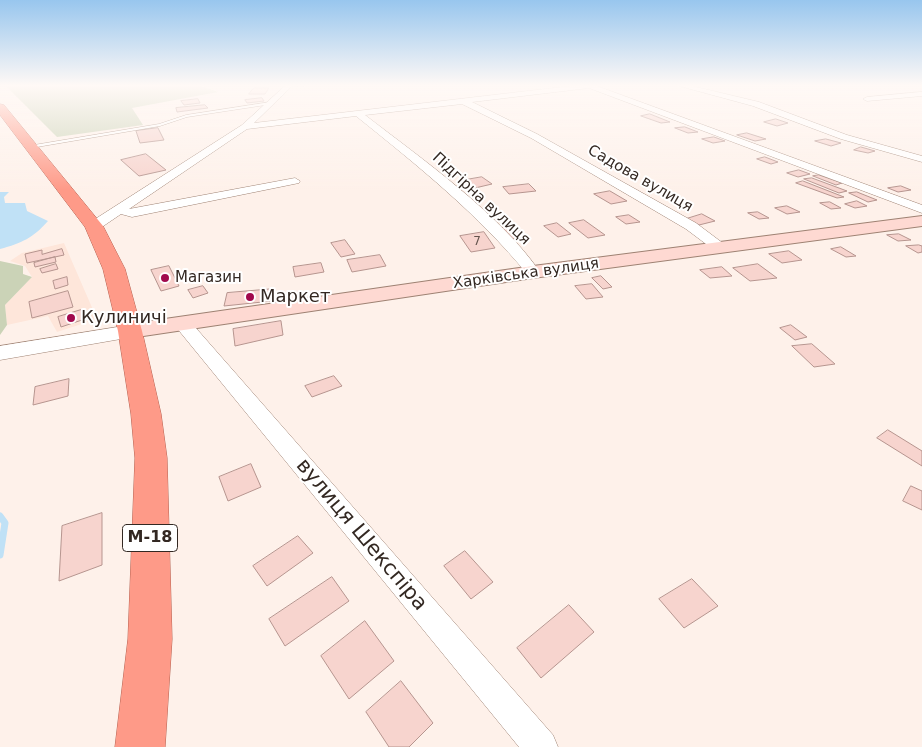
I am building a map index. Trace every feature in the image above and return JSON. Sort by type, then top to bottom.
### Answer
[{"type":"highway","name":"М-18","points":[[10,120],[94,226],[114,269],[130,331],[146,414],[151,458],[150,639],[140,747]]},
{"type":"main road","name":"Харківська вулиця","points":[[130,331],[533,272],[922,220]]},
{"type":"street","points":[[94,226],[252,120]]},
{"type":"street","points":[[245,126],[303,120]]},
{"type":"street","name":"Підгірна вулиця","points":[[366,120],[434,173],[515,250],[533,272]]},
{"type":"street","name":"Садова вулиця","points":[[501,120],[534,136],[691,226],[719,247]]},
{"type":"street","points":[[681,120],[922,209]]},
{"type":"street","points":[[798,120],[844,137],[922,160]]},
{"type":"street","points":[[120,210],[132,213],[295,181]]},
{"type":"street","name":"вулиця Шекспіра","points":[[182,323],[541,747]]},
{"type":"street","points":[[0,353],[130,331]]},
{"type":"lane","points":[[31,146],[160,125],[175,120]]},
{"type":"shaded area","points":[[64,243],[97,319],[57,332],[48,316],[7,325],[5,305],[32,277],[25,266],[10,261],[22,253]]},
{"type":"green space","points":[[40,120],[140,120],[143,125],[57,137]]},
{"type":"green space","points":[[0,261],[23,266],[23,274],[32,277],[5,305],[7,325],[0,335]]},
{"type":"water","points":[[0,192],[9,192],[4,197],[5,203],[25,203],[27,211],[48,221],[27,239],[0,249]]},
{"type":"building","points":[[652,120],[670,122],[661,123]]},
{"type":"building","points":[[779,120],[788,123],[777,126],[764,122]]},
{"type":"building","points":[[685,127],[698,132],[688,133],[675,128]]},
{"type":"building","points":[[158,128],[164,140],[140,143],[136,131]]},
{"type":"building","points":[[747,133],[766,139],[755,141],[737,135]]},
{"type":"building","points":[[714,137],[725,141],[713,143],[702,139]]},
{"type":"building","points":[[826,139],[841,143],[831,146],[815,141]]},
{"type":"building","points":[[861,147],[875,151],[868,153],[854,150]]},
{"type":"building","points":[[146,154],[166,170],[139,176],[121,160]]},
{"type":"building","points":[[765,157],[778,162],[771,164],[757,159]]},
{"type":"building","points":[[799,170],[810,174],[798,177],[787,173]]},
{"type":"building","points":[[819,175],[842,183],[836,185],[813,176]]},
{"type":"building","points":[[482,177],[492,184],[475,188],[465,180]]},
{"type":"building","points":[[812,178],[847,191],[839,193],[804,179]]},
{"type":"building","points":[[803,181],[844,197],[837,198],[796,183]]},
{"type":"building","points":[[529,184],[536,191],[509,194],[503,187]]},
{"type":"building","points":[[901,186],[911,190],[898,192],[888,188]]},
{"type":"building","points":[[610,191],[627,201],[611,204],[594,194]]},
{"type":"building","points":[[857,192],[877,200],[868,202],[849,193]]},
{"type":"building","points":[[857,201],[867,206],[855,208],[845,204]]},
{"type":"building","points":[[830,202],[841,208],[831,209],[820,203]]},
{"type":"building","points":[[787,206],[800,212],[787,214],[775,208]]},
{"type":"building","points":[[758,212],[769,218],[759,219],[748,213]]},
{"type":"building","points":[[702,214],[715,221],[699,225],[686,219]]},
{"type":"building","points":[[629,215],[640,222],[626,224],[616,217]]},
{"type":"building","points":[[584,220],[605,235],[588,238],[569,223]]},
{"type":"building","points":[[557,223],[571,234],[558,237],[544,226]]},
{"type":"building","points":[[513,226],[526,236],[513,239],[500,228]]},
{"type":"building","points":[[484,232],[495,248],[471,252],[460,236]]},
{"type":"building","points":[[899,234],[911,240],[898,241],[887,235]]},
{"type":"building","points":[[345,240],[355,254],[341,257],[331,243]]},
{"type":"building","points":[[906,246],[922,246],[922,252],[918,253]]},
{"type":"building","points":[[841,247],[856,256],[846,257],[831,249]]},
{"type":"building","points":[[62,249],[64,255],[27,263],[25,254],[42,250],[42,254]]},
{"type":"building","points":[[789,251],[802,260],[782,263],[769,254]]},
{"type":"building","points":[[380,255],[386,266],[352,272],[347,260]]},
{"type":"building","points":[[55,257],[56,262],[35,267],[34,263]]},
{"type":"building","points":[[321,263],[324,272],[295,277],[293,267]]},
{"type":"building","points":[[56,264],[58,269],[42,273],[40,269]]},
{"type":"building","points":[[758,264],[777,278],[750,281],[733,268]]},
{"type":"building","name":"Магазин","points":[[169,266],[179,286],[161,291],[151,270]]},
{"type":"building","points":[[722,267],[732,276],[710,278],[700,270]]},
{"type":"building","points":[[601,276],[612,287],[603,289],[592,278]]},
{"type":"building","points":[[67,277],[68,285],[55,289],[53,281]]},
{"type":"building","points":[[592,284],[603,297],[586,299],[575,286]]},
{"type":"building","points":[[203,286],[208,293],[193,298],[188,290]]},
{"type":"building","name":"Маркет","points":[[274,289],[272,301],[224,306],[227,293]]},
{"type":"building","points":[[68,291],[73,307],[32,318],[29,302]]},
{"type":"building","name":"Кулиничі","points":[[81,310],[85,319],[61,327],[58,317]]},
{"type":"building","points":[[281,321],[283,335],[235,346],[233,329]]},
{"type":"building","points":[[791,325],[807,337],[795,340],[780,328]]},
{"type":"building","points":[[812,344],[835,364],[814,367],[792,346]]},
{"type":"building","points":[[334,376],[342,386],[312,397],[305,386]]},
{"type":"building","points":[[69,379],[68,396],[33,405],[35,387]]},
{"type":"building","points":[[888,430],[922,451],[922,466],[877,438]]},
{"type":"building","points":[[251,464],[261,487],[228,501],[219,477]]},
{"type":"building","points":[[911,486],[922,491],[922,510],[903,501]]},
{"type":"building","points":[[102,513],[102,565],[59,581],[62,526]]},
{"type":"building","points":[[298,536],[313,553],[267,586],[253,566]]},
{"type":"building","points":[[465,551],[493,582],[471,599],[444,566]]},
{"type":"building","points":[[332,577],[349,601],[285,646],[269,619]]},
{"type":"building","points":[[692,579],[718,606],[684,628],[659,599]]},
{"type":"building","points":[[569,605],[594,632],[541,678],[517,648]]},
{"type":"building","points":[[365,621],[394,661],[349,699],[321,656]]},
{"type":"building","points":[[401,681],[433,723],[409,747],[389,747],[366,712]]},
{"type":"waterway","points":[[0,516],[5,523],[0,555]]},
{"type":"place","name":"Магазин","points":[[165,278]]},
{"type":"place","name":"Маркет","points":[[250,297]]},
{"type":"place","name":"Кулиничі","points":[[71,318]]}]
